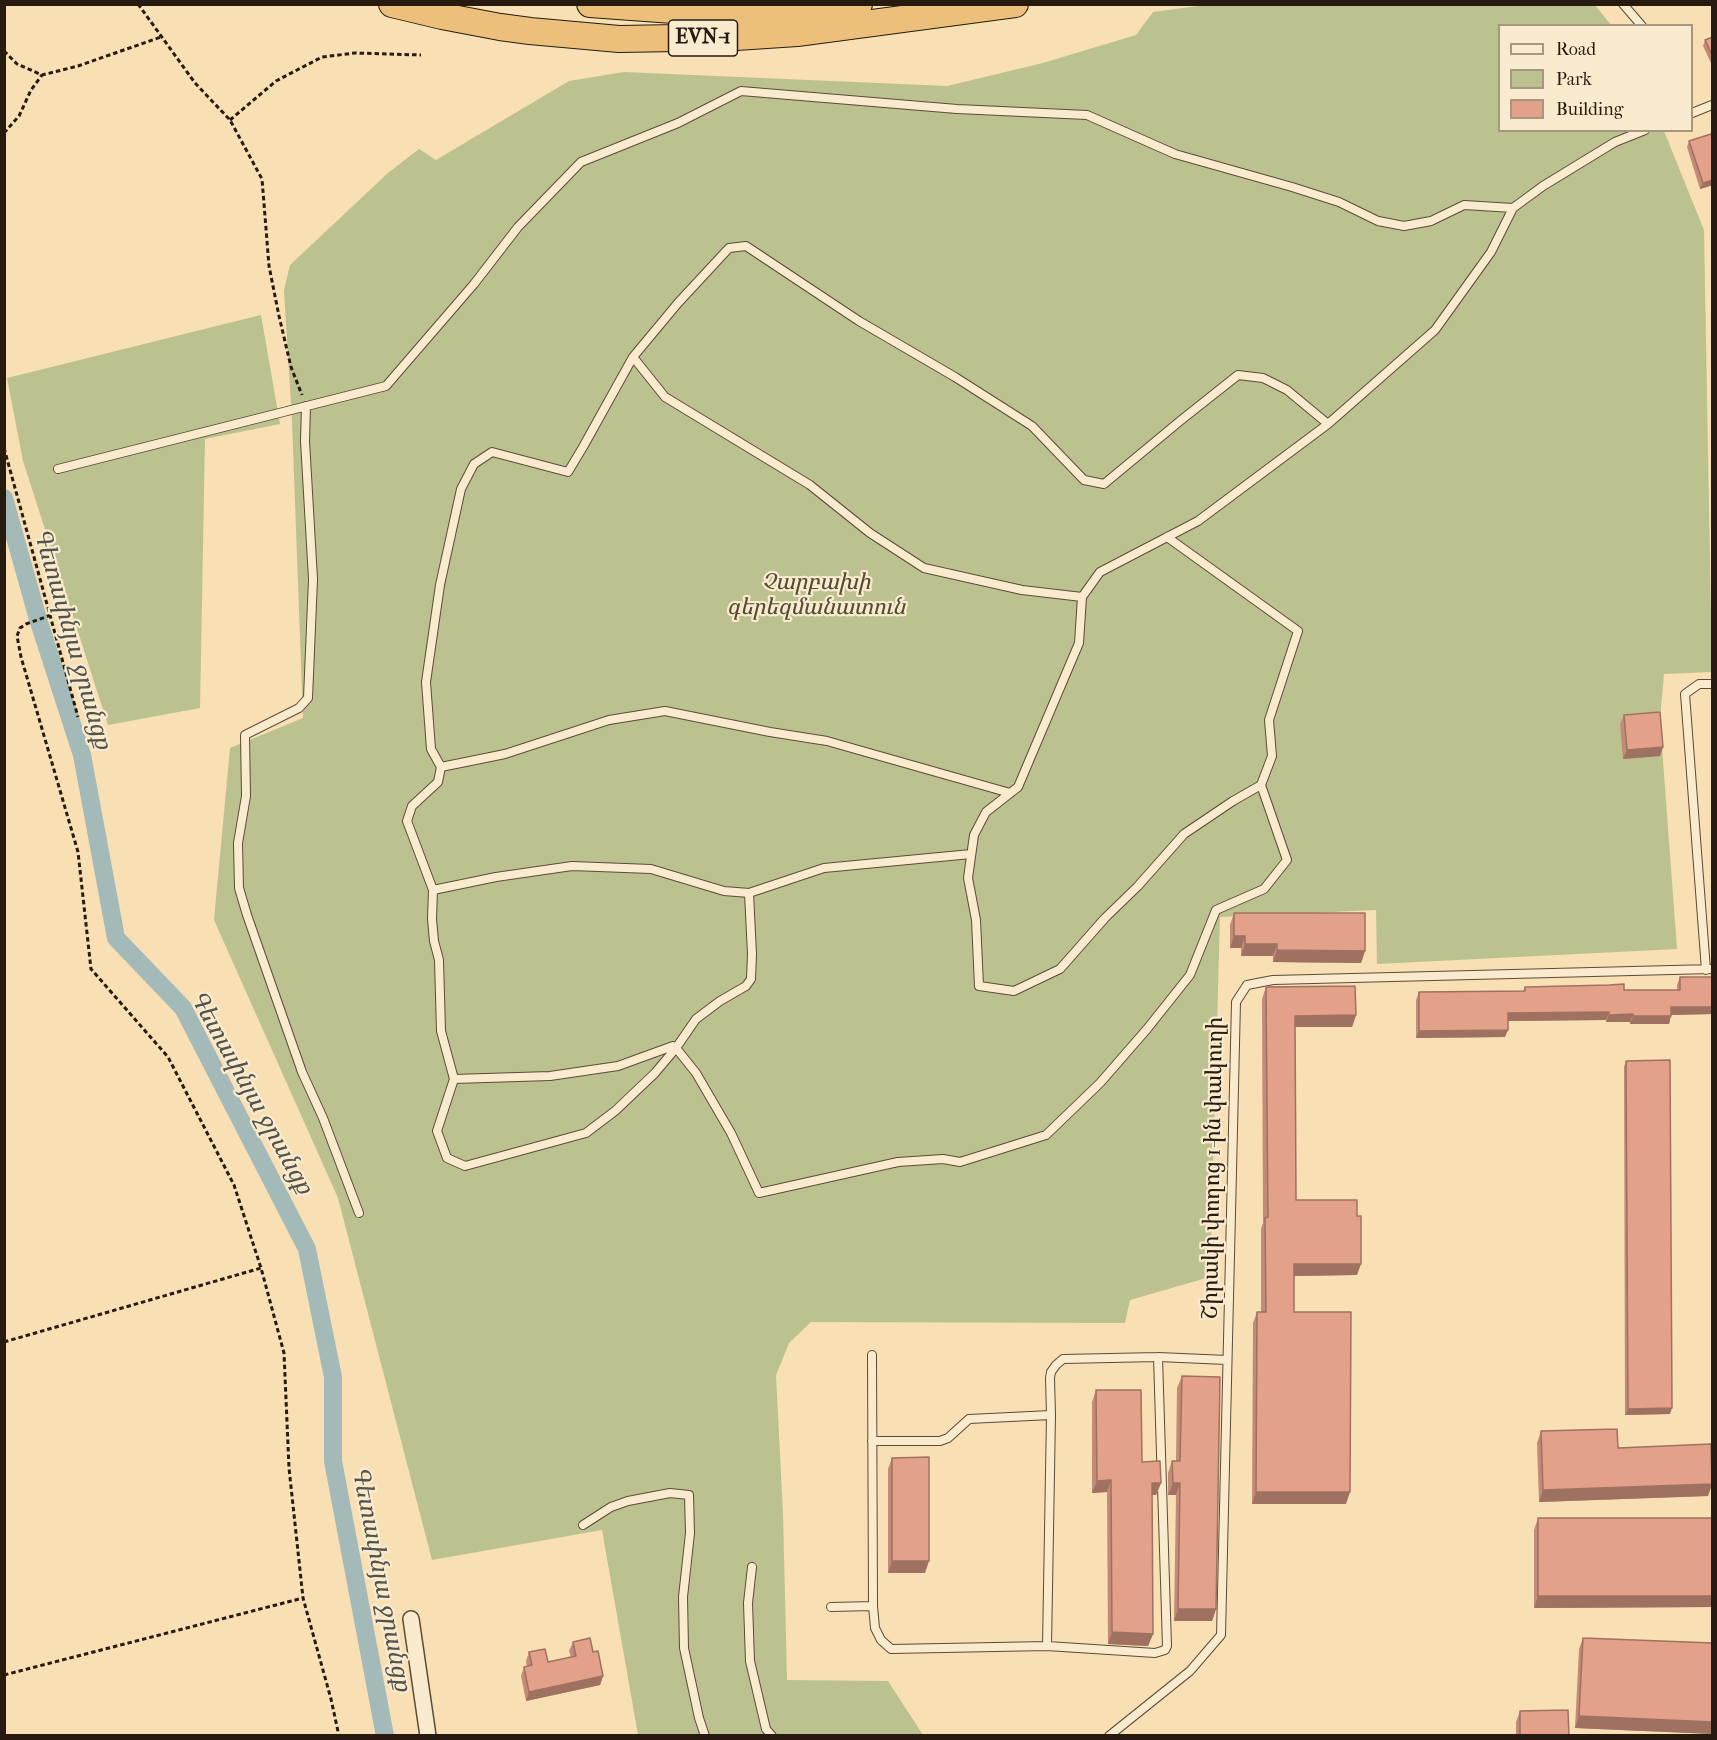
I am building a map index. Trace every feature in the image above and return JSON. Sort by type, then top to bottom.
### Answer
[{"type":"highway","name":"EVN-1","points":[[392,4],[500,27],[620,39],[736,37],[797,33],[1015,4]]},
{"type":"highway","name":"EVN-1","points":[[590,4],[715,13],[859,4]]},
{"type":"street","points":[[411,1619],[428,1736]]},
{"type":"lane","points":[[1623,4],[1640,24]]},
{"type":"lane","points":[[58,469],[386,386],[474,284],[518,227],[581,162],[678,123],[741,91],[957,109],[1087,115],[1175,154],[1292,187],[1339,202],[1378,221],[1404,226],[1431,221],[1464,205],[1514,208]]},
{"type":"lane","points":[[1693,112],[1713,105]]},
{"type":"lane","points":[[1167,537],[1298,631],[1269,720],[1272,756],[1261,785],[1184,834],[1060,969],[1014,991],[979,986],[976,920],[968,878],[974,835],[986,812],[1018,787],[1079,643],[1082,597],[1100,572],[1167,537],[1198,521],[1328,424],[1435,330],[1491,252],[1514,208],[1543,186],[1615,142],[1640,132]]},
{"type":"lane","points":[[749,893],[751,979],[746,986],[720,1001],[696,1020],[676,1048],[615,1111],[586,1133],[465,1166],[447,1158],[437,1131],[454,1079],[441,1031],[439,960],[432,919],[433,890],[407,821],[412,806],[438,782],[441,767],[431,749],[426,682],[440,585],[461,489],[474,464],[492,452],[568,472],[633,357],[678,303],[729,248],[746,246],[859,321],[955,377],[1032,426],[1084,480],[1104,484],[1239,375],[1263,378],[1287,390],[1328,424]]},
{"type":"lane","points":[[633,357],[665,397],[810,485],[870,533],[924,568],[1022,590],[1082,597]]},
{"type":"lane","points":[[306,406],[305,441],[314,579],[308,698],[299,708],[245,735],[246,796],[238,843],[239,888],[302,1072],[323,1118],[359,1213]]},
{"type":"lane","points":[[1709,969],[1685,694],[1699,684],[1713,684]]},
{"type":"lane","points":[[441,767],[505,754],[609,720],[665,711],[827,741],[1010,794]]},
{"type":"lane","points":[[454,1079],[550,1076],[618,1066],[673,1046],[696,1073],[731,1133],[759,1193],[898,1162],[943,1159],[960,1162],[1046,1135],[1100,1083],[1190,975],[1216,910],[1264,890],[1287,860],[1261,785]]},
{"type":"lane","points":[[433,890],[572,866],[651,869],[724,891],[749,893],[824,868],[971,854]]},
{"type":"lane","name":"Շիրակի փողոց 1-ին փակուղի","points":[[1110,1736],[1190,1671],[1221,1635],[1236,1002],[1247,985],[1273,980],[1709,969]]},
{"type":"lane","points":[[872,1355],[873,1606],[875,1628],[881,1640],[891,1649],[1047,1646],[1155,1653],[1165,1650],[1167,1646],[1158,1357]]},
{"type":"lane","points":[[1047,1646],[1051,1372],[1063,1359],[1158,1357],[1227,1360]]},
{"type":"lane","points":[[872,1441],[940,1441],[948,1438],[969,1419],[1052,1415]]},
{"type":"lane","points":[[583,1525],[611,1507],[628,1501],[670,1493],[690,1495],[690,1533],[682,1597],[684,1648],[705,1736]]},
{"type":"lane","points":[[752,1567],[748,1603],[750,1661],[766,1729],[772,1736]]},
{"type":"lane","points":[[831,1607],[873,1606]]},
{"type":"path","points":[[138,4],[195,83],[230,120],[262,179],[269,266],[291,367],[306,406]]},
{"type":"path","points":[[4,51],[17,64],[42,75],[78,66],[161,37]]},
{"type":"path","points":[[230,120],[276,81],[322,57],[355,53],[421,55]]},
{"type":"path","points":[[4,133],[19,116],[31,90],[42,75]]},
{"type":"path","points":[[4,448],[78,717]]},
{"type":"path","points":[[51,615],[26,624],[20,628],[17,636],[21,657],[78,852],[91,969],[168,1057],[234,1185],[261,1268],[284,1353],[289,1468],[303,1598],[339,1736]]},
{"type":"path","points":[[4,1342],[261,1268]]},
{"type":"path","points":[[4,1675],[303,1598]]},
{"type":"green space","name":"Չարբախի գերեզմանատուն","points":[[1206,5],[1595,5],[1610,24],[1498,24],[1498,132],[1664,132],[1704,230],[1712,672],[1664,674],[1660,720],[1677,949],[1377,964],[1376,910],[1220,917],[1210,1277],[1130,1300],[1125,1323],[811,1322],[789,1343],[776,1375],[783,1514],[787,1680],[888,1681],[923,1735],[638,1735],[602,1530],[432,1560],[338,1198],[214,920],[230,748],[303,718],[292,421],[284,290],[290,265],[388,173],[419,149],[436,160],[569,81],[624,72],[947,86],[1043,63],[1136,35],[1153,12]]},
{"type":"green space","points":[[261,315],[280,424],[205,439],[200,708],[108,725],[23,461],[7,378]]},
{"type":"building","points":[[1713,37],[1713,57],[1705,40]]},
{"type":"building","points":[[1711,134],[1713,180],[1703,183],[1689,141]]},
{"type":"building","points":[[1660,712],[1663,747],[1627,750],[1624,715]]},
{"type":"building","points":[[1234,913],[1365,913],[1365,951],[1277,950],[1277,944],[1245,944],[1245,936],[1234,936]]},
{"type":"building","points":[[1680,977],[1713,977],[1713,1007],[1671,1007],[1671,1016],[1609,1015],[1609,1012],[1508,1013],[1508,1030],[1419,1031],[1419,992],[1525,991],[1525,987],[1624,984],[1624,990],[1680,990]]},
{"type":"building","points":[[1355,986],[1356,1015],[1295,1016],[1296,1200],[1357,1200],[1357,1216],[1361,1216],[1361,1264],[1294,1264],[1294,1312],[1351,1312],[1350,1492],[1256,1492],[1257,1312],[1266,1312],[1265,1218],[1268,1217],[1266,987]]},
{"type":"building","points":[[1670,1060],[1672,1408],[1628,1409],[1626,1061]]},
{"type":"building","points":[[1182,1376],[1220,1377],[1216,1609],[1178,1609],[1180,1483],[1173,1483],[1172,1461],[1180,1461]]},
{"type":"building","points":[[1096,1390],[1141,1390],[1142,1462],[1160,1461],[1161,1483],[1152,1483],[1153,1634],[1112,1632],[1111,1480],[1097,1481]]},
{"type":"building","points":[[1617,1429],[1618,1448],[1711,1444],[1712,1484],[1543,1490],[1541,1431]]},
{"type":"building","points":[[929,1457],[929,1561],[892,1561],[892,1458]]},
{"type":"building","points":[[1538,1518],[1713,1518],[1713,1596],[1538,1596]]},
{"type":"building","points":[[590,1638],[593,1652],[598,1651],[603,1676],[529,1692],[524,1667],[532,1665],[529,1652],[545,1649],[548,1662],[576,1656],[573,1642]]},
{"type":"building","points":[[1583,1638],[1713,1643],[1713,1722],[1579,1716]]},
{"type":"building","points":[[1568,1710],[1569,1736],[1520,1736],[1520,1711]]},
{"type":"waterway","name":"Գետափնյա ջրանցք","points":[[4,498],[38,619],[82,755],[116,938],[183,1008],[307,1249],[333,1377],[333,1461],[385,1736]]}]
